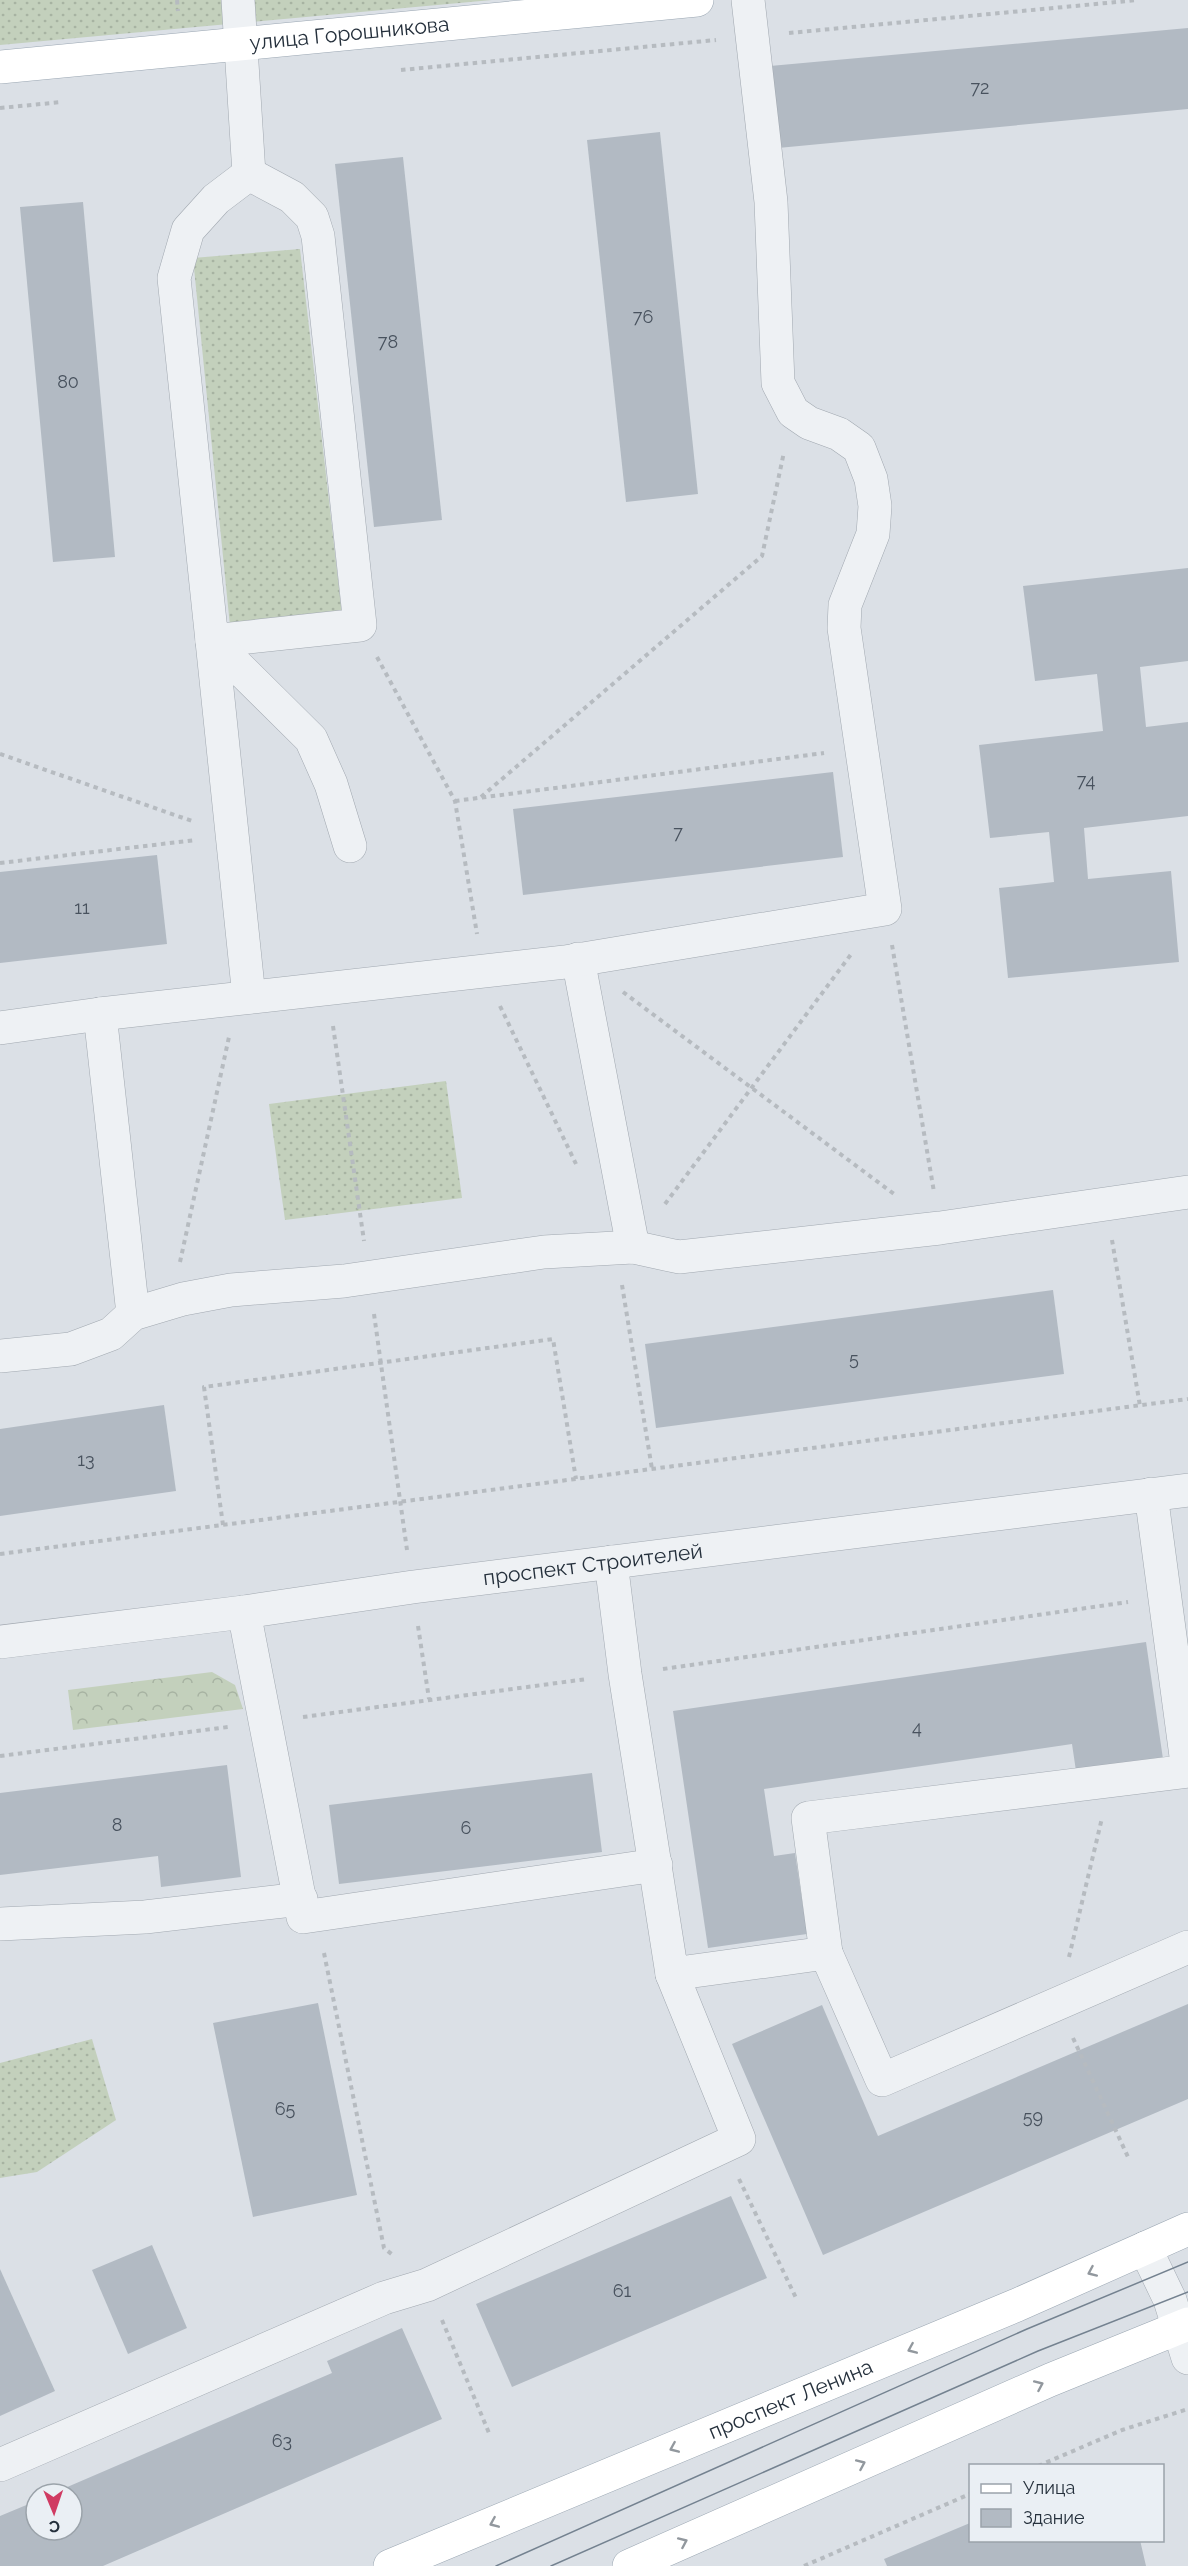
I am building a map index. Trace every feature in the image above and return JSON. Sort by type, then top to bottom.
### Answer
[{"type":"main road","name":"улица Горошникова","points":[[0,67],[697,0]]},
{"type":"main road","name":"проспект Ленина","points":[[390,2566],[1017,2305],[1188,2229]]},
{"type":"main road","points":[[629,2566],[1050,2380],[1185,2337]]},
{"type":"street","points":[[238,0],[249,174]]},
{"type":"street","points":[[0,1028],[100,1014],[578,959],[885,909],[844,627],[845,605],[873,534],[874,506],[871,479],[859,448],[839,434],[809,423],[793,412],[778,383],[771,202],[754,36],[748,0]]},
{"type":"street","points":[[212,641],[360,625],[318,236],[312,217],[292,197],[249,174]]},
{"type":"street","points":[[243,998],[232,836],[174,278],[188,230],[216,199],[249,174]]},
{"type":"street","points":[[212,641],[311,739],[331,784],[350,846]]},
{"type":"street","points":[[578,959],[633,1247]]},
{"type":"street","points":[[100,1014],[133,1314]]},
{"type":"street","points":[[0,1356],[71,1349],[111,1334],[133,1314],[172,1302],[231,1290],[370,1278],[544,1252],[633,1247],[679,1257],[940,1228],[1188,1192]]},
{"type":"street","name":"проспект Строителей","points":[[0,1642],[244,1612],[412,1587],[1188,1490]]},
{"type":"street","points":[[1150,1494],[1188,1771],[808,1818],[826,1953],[882,2080],[1188,1947]]},
{"type":"street","points":[[0,2465],[384,2298],[427,2285],[739,2139],[672,1974],[625,1674],[611,1562]]},
{"type":"street","points":[[244,1612],[308,1907]]},
{"type":"street","points":[[0,1924],[308,1907],[656,1865]]},
{"type":"street","points":[[672,1974],[826,1953]]},
{"type":"street","points":[[1145,2248],[1185,2337]]},
{"type":"path","points":[[398,70],[1138,0]]},
{"type":"path","points":[[0,108],[69,102]]},
{"type":"path","points":[[481,797],[762,556],[793,412]]},
{"type":"path","points":[[360,625],[455,801],[483,971],[580,1173]]},
{"type":"path","points":[[455,801],[861,748]]},
{"type":"path","points":[[0,754],[232,836]]},
{"type":"path","points":[[0,863],[232,836]]},
{"type":"path","points":[[633,1247],[885,909]]},
{"type":"path","points":[[885,909],[940,1228]]},
{"type":"path","points":[[578,959],[940,1228]]},
{"type":"path","points":[[328,988],[370,1278]]},
{"type":"path","points":[[172,1302],[243,998]]},
{"type":"path","points":[[1106,1204],[1140,1406]]},
{"type":"path","points":[[621,1279],[652,1469]]},
{"type":"path","points":[[223,1525],[204,1387],[553,1339],[576,1479]]},
{"type":"path","points":[[380,1354],[400,1502]]},
{"type":"path","points":[[0,1554],[1188,1399]]},
{"type":"path","points":[[1111,1780],[1058,2004],[1128,2157]]},
{"type":"path","points":[[308,1907],[384,2248],[427,2285],[489,2433]]},
{"type":"path","points":[[723,2146],[797,2300]]},
{"type":"path","points":[[1043,2464],[1122,2430],[1188,2409]]},
{"type":"path","points":[[804,2566],[969,2494]]},
{"type":"green space","points":[[0,0],[492,0],[0,45]]},
{"type":"green space","points":[[300,249],[342,614],[230,626],[193,258]]},
{"type":"green space","points":[[446,1081],[462,1198],[285,1220],[269,1104]]},
{"type":"green space","points":[[212,1672],[235,1685],[243,1709],[73,1730],[68,1690]]},
{"type":"green space","points":[[92,2039],[116,2120],[37,2172],[0,2178],[0,2063]]},
{"type":"building","points":[[1188,28],[1188,109],[778,148],[770,66]]},
{"type":"building","points":[[660,132],[698,494],[626,502],[587,140]]},
{"type":"building","points":[[403,157],[442,520],[374,527],[335,164]]},
{"type":"building","points":[[83,202],[115,557],[53,562],[20,207]]},
{"type":"building","points":[[1188,568],[1188,661],[1140,667],[1146,727],[1188,722],[1188,816],[1084,828],[1088,879],[1171,871],[1179,962],[1008,978],[999,888],[1054,882],[1049,832],[990,838],[979,745],[1103,731],[1097,674],[1035,681],[1023,586]]},
{"type":"building","points":[[833,772],[843,857],[523,895],[513,809]]},
{"type":"building","points":[[157,855],[167,944],[0,963],[0,872]]},
{"type":"building","points":[[1053,1290],[1064,1374],[656,1428],[645,1344]]},
{"type":"building","points":[[164,1405],[176,1491],[0,1516],[0,1429]]},
{"type":"building","points":[[1146,1642],[1163,1759],[1076,1771],[1072,1744],[764,1789],[774,1856],[795,1853],[807,1934],[708,1948],[673,1711]]},
{"type":"building","points":[[227,1765],[241,1877],[161,1887],[158,1856],[0,1875],[0,1793]]},
{"type":"building","points":[[592,1773],[602,1852],[339,1884],[329,1805]]},
{"type":"building","points":[[318,2003],[357,2195],[253,2217],[213,2023]]},
{"type":"building","points":[[1188,2004],[1188,2099],[823,2255],[732,2044],[822,2005],[878,2136]]},
{"type":"building","points":[[731,2196],[767,2278],[512,2387],[476,2304]]},
{"type":"building","points":[[152,2245],[187,2328],[128,2354],[92,2270]]},
{"type":"building","points":[[0,2269],[55,2391],[0,2416]]},
{"type":"building","points":[[402,2328],[442,2419],[103,2566],[0,2566],[0,2516],[24,2506],[24,2542],[84,2542],[84,2482],[79,2482],[332,2373],[327,2361]]},
{"type":"building","points":[[969,2523],[969,2542],[1140,2542],[1146,2566],[887,2566],[884,2559]]},
{"type":"tram line","points":[[496,2566],[1027,2329],[1188,2262]]},
{"type":"tram line","points":[[551,2566],[1038,2351],[1188,2292]]}]
